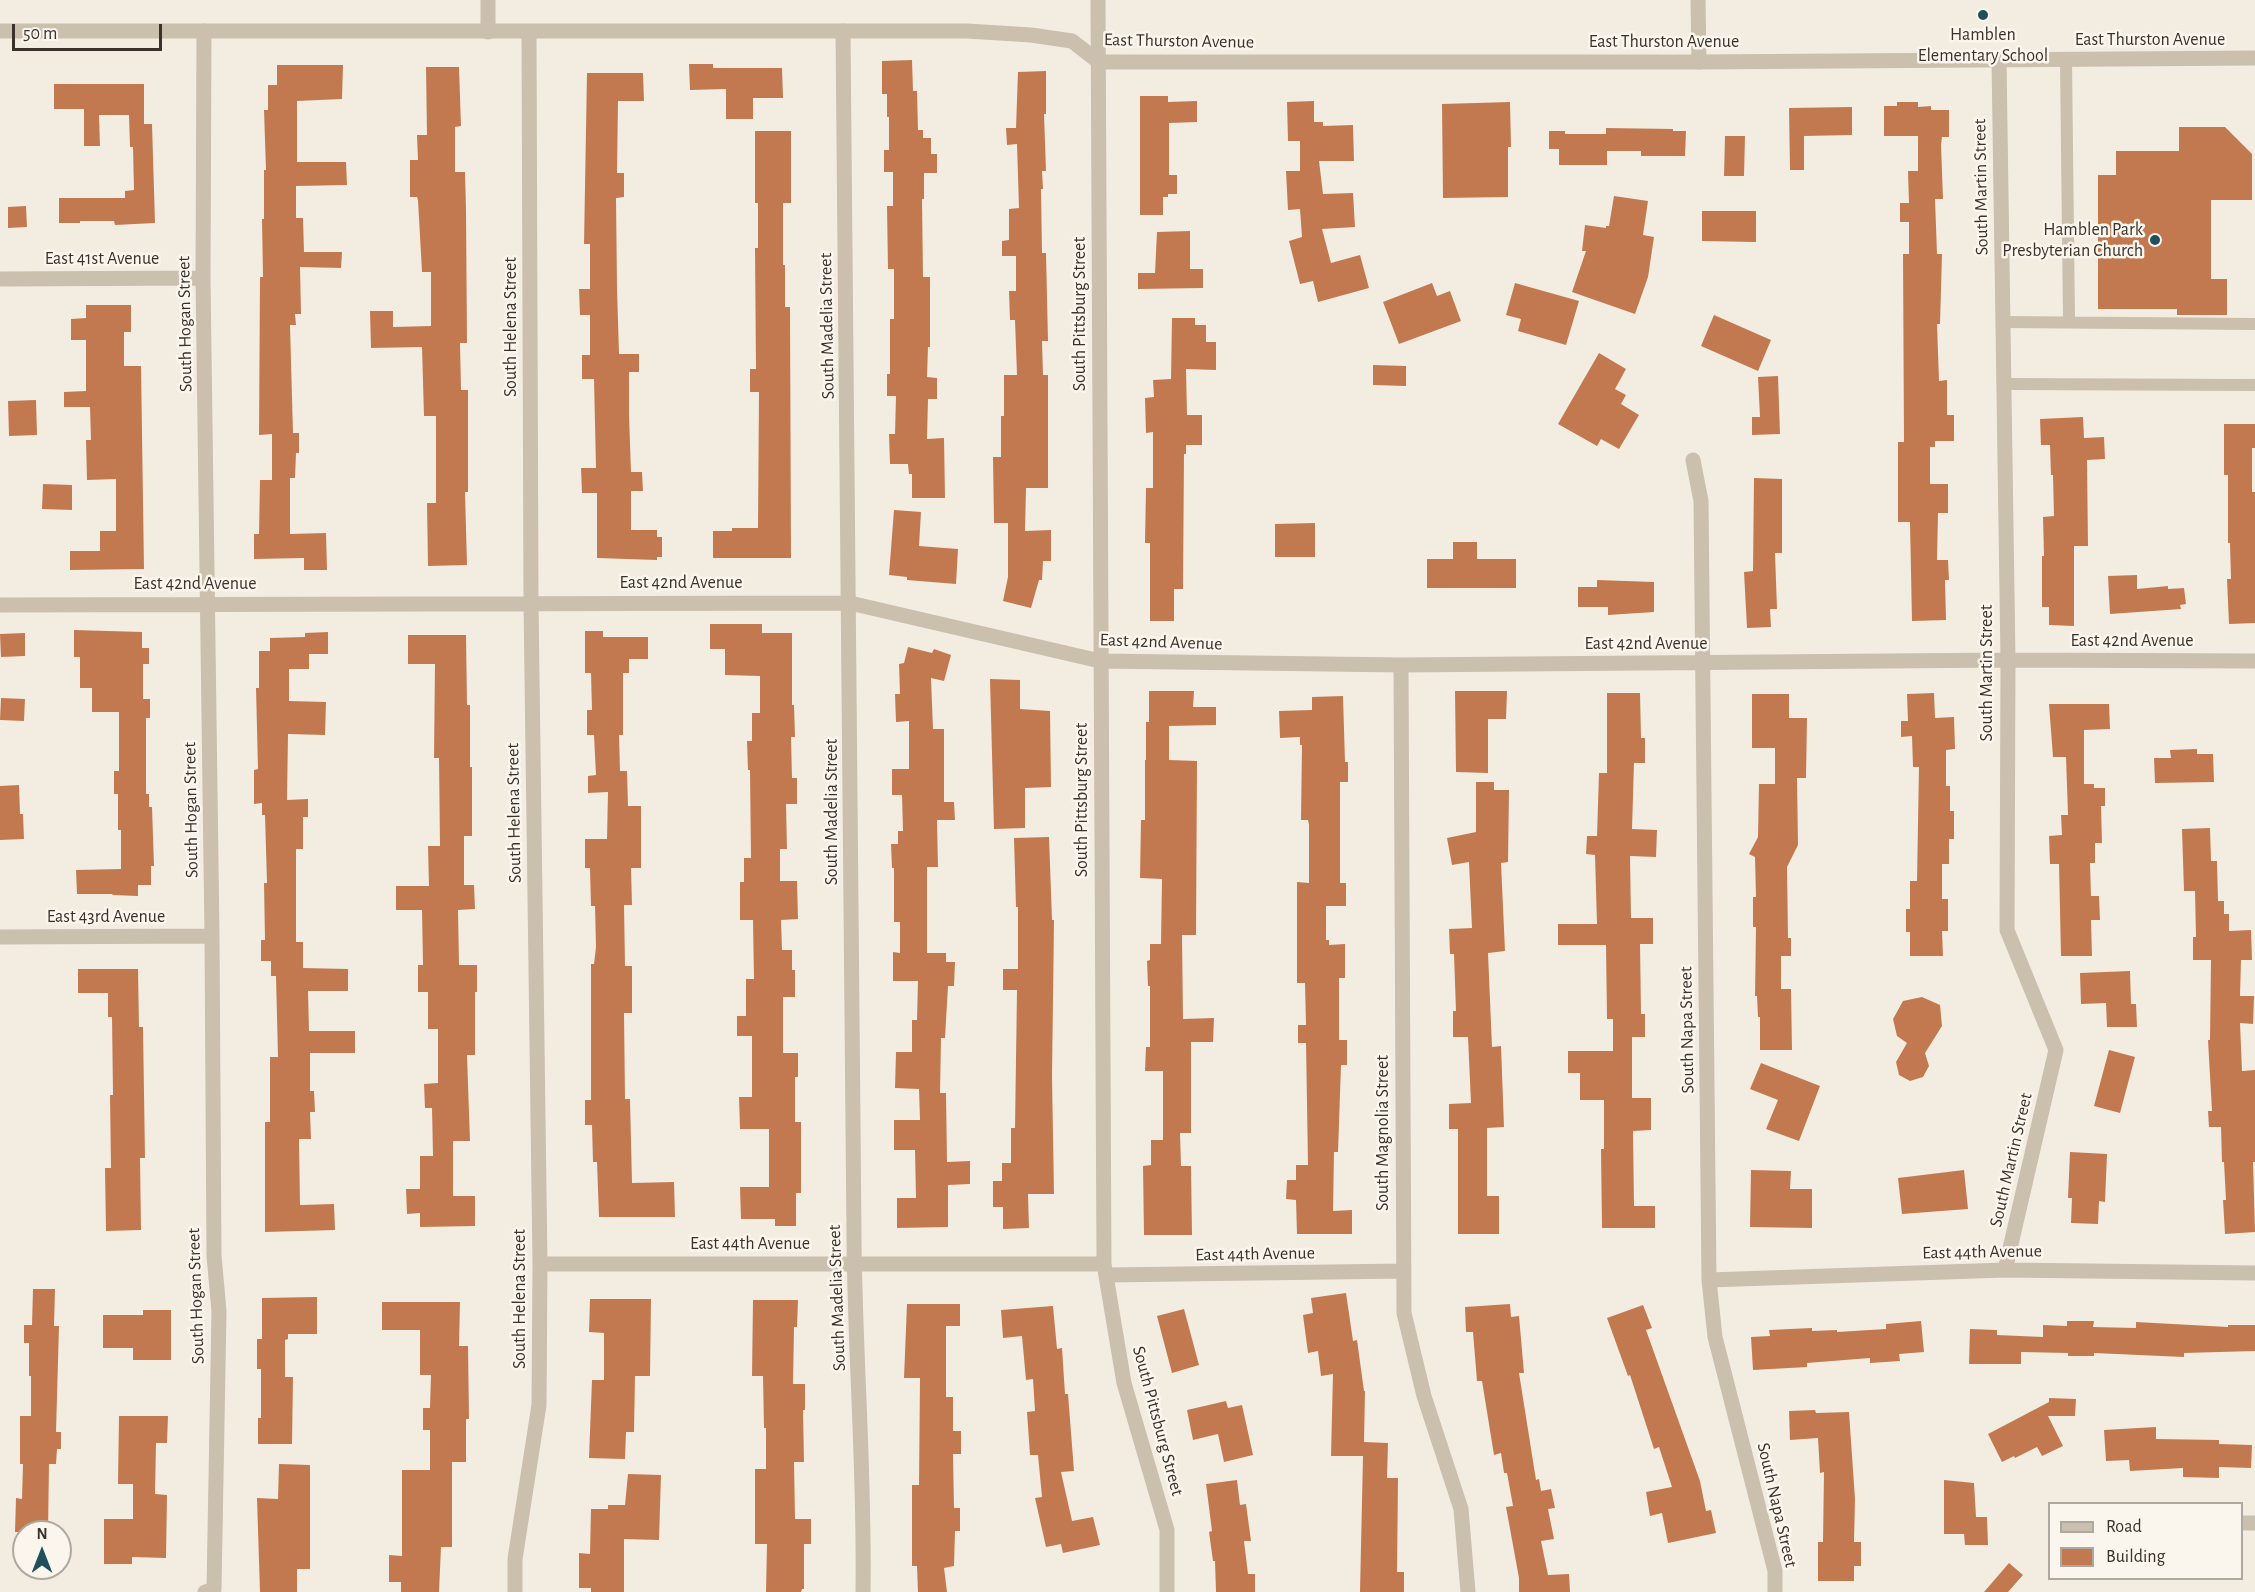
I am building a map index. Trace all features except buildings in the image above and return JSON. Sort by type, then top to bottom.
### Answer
[{"type":"street","points":[[488,0],[488,32]]},
{"type":"street","name":"South Pittsburg Street","points":[[1098,0],[1100,661],[1106,1269],[1124,1383],[1167,1530],[1167,1592]]},
{"type":"street","points":[[1698,0],[1699,62]]},
{"type":"street","name":"South Hogan Street","points":[[204,31],[203,278],[214,1256],[219,1311],[210,1590]]},
{"type":"street","name":"South Madelia Street","points":[[843,31],[855,1264],[864,1592]]},
{"type":"street","name":"East Thurston Avenue","points":[[0,32],[967,31],[1031,35],[1072,41],[1099,62],[1699,62],[2255,58]]},
{"type":"street","name":"South Helena Street","points":[[515,1592],[515,1559],[539,1405],[540,1264],[531,603],[529,32]]},
{"type":"street","name":"South Martin Street","points":[[1999,60],[2007,660],[2007,930],[2056,1050],[2006,1270]]},
{"type":"street","name":"East 41st Avenue","points":[[0,279],[203,278]]},
{"type":"street","name":"South Napa Street","points":[[1694,460],[1701,501],[1709,1280],[1715,1337],[1775,1571],[1776,1592]]},
{"type":"street","name":"East 42nd Avenue","points":[[0,604],[850,603],[1100,661],[1401,665],[2007,660],[2255,661]]},
{"type":"street","name":"South Magnolia Street","points":[[1401,665],[1404,1313],[1424,1396],[1461,1509],[1468,1592]]},
{"type":"street","name":"East 43rd Avenue","points":[[0,937],[212,936]]},
{"type":"street","name":"East 44th Avenue","points":[[540,1264],[855,1264],[1404,1271]]},
{"type":"street","name":"East 44th Avenue","points":[[1709,1280],[2006,1270],[2255,1273]]},
{"type":"lane","points":[[2066,60],[2069,322]]},
{"type":"lane","points":[[2002,322],[2255,324]]},
{"type":"lane","points":[[2003,384],[2255,385]]},
{"type":"place","name":"Hamblen Elementary School","points":[[1983,15]]},
{"type":"place","name":"Hamblen Park Presbyterian Church","points":[[2155,240]]}]
